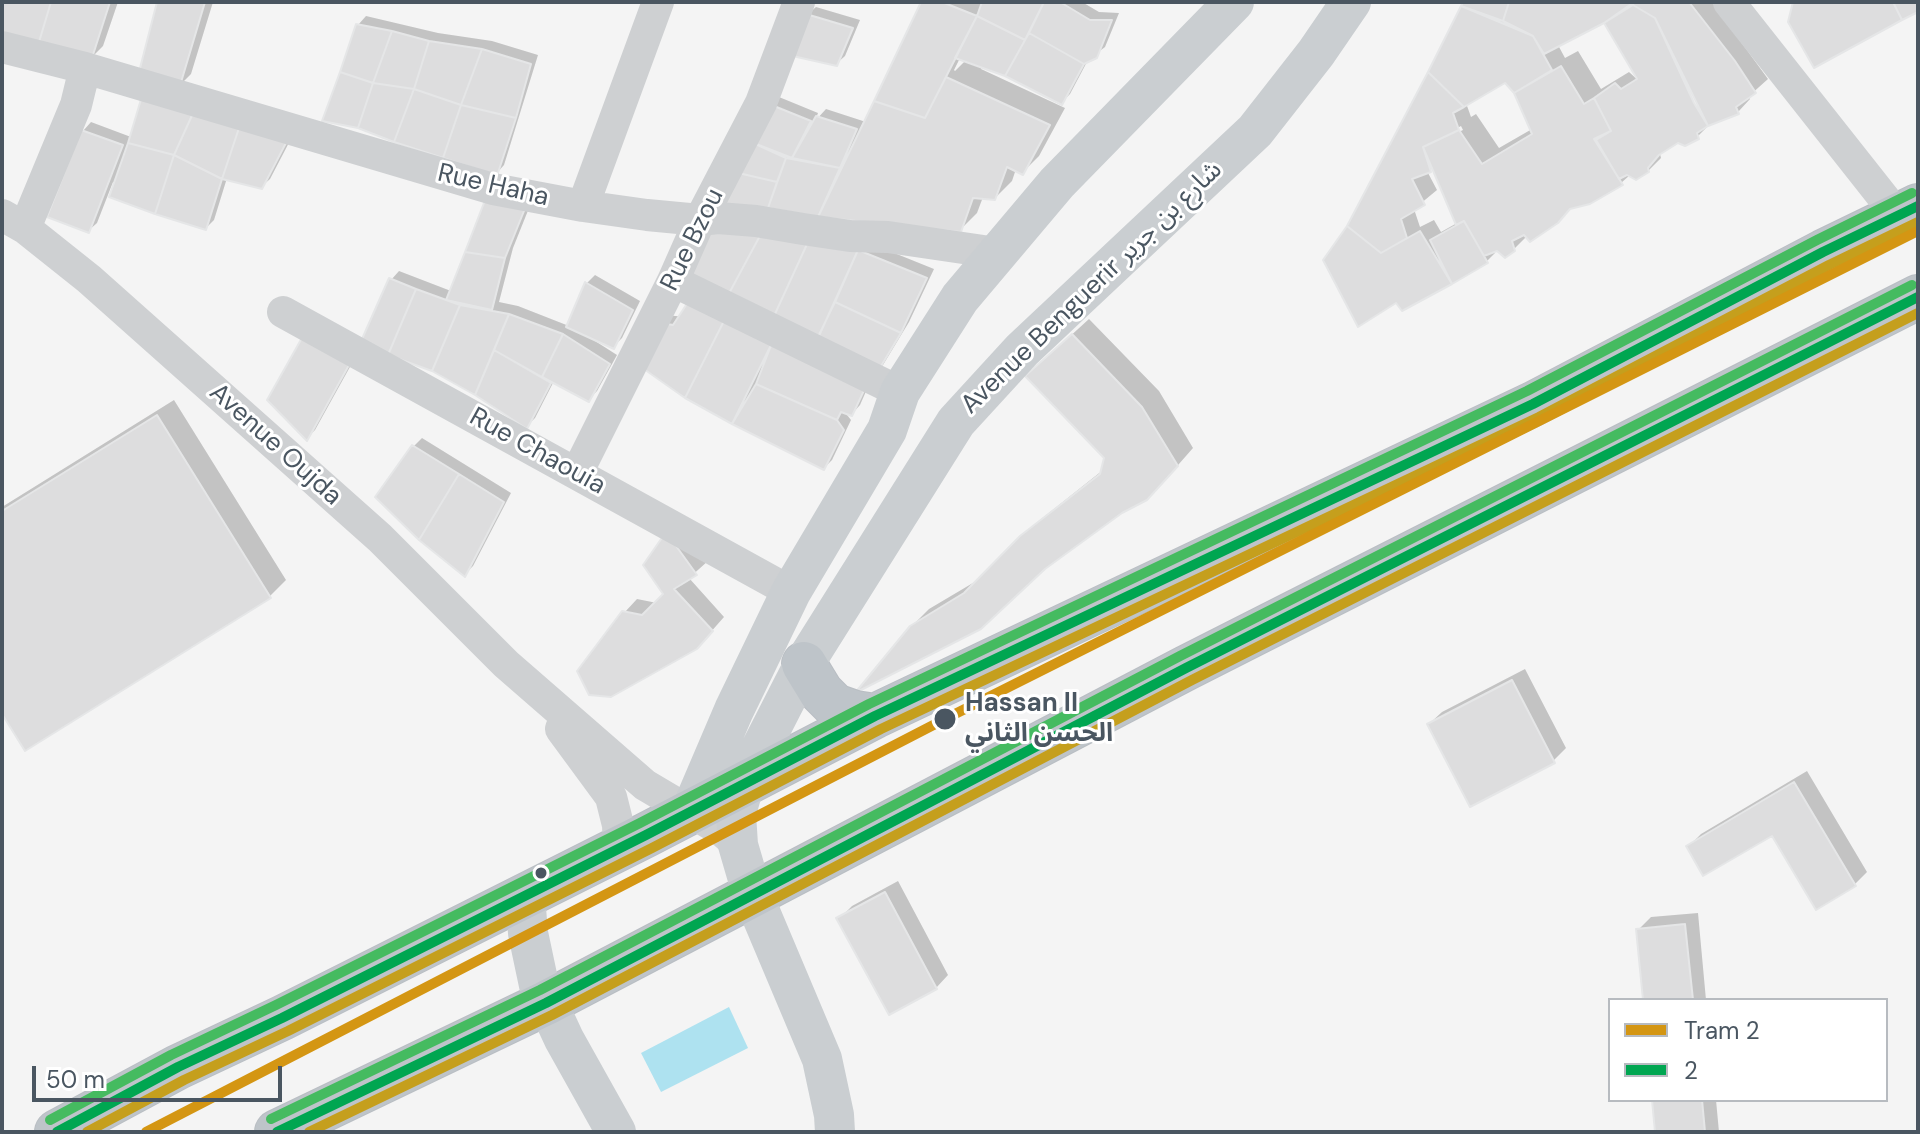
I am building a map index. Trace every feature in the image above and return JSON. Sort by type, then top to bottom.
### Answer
[{"type":"highway","points":[[57,1132],[178,1067],[690,813],[875,716],[1533,404],[1823,252],[1908,211]]},
{"type":"highway","points":[[277,1132],[546,1003],[1186,668],[1918,297]]},
{"type":"highway","points":[[804,664],[821,692],[835,706],[875,716]]},
{"type":"main road","points":[[690,813],[734,710],[791,592],[887,430],[900,392],[960,298],[1057,183],[1234,2]]},
{"type":"main road","name":"Avenue Benguerir شارع بن جرير","points":[[835,1132],[822,1059],[752,893],[738,845],[736,814],[744,785],[804,664],[956,422],[1022,350],[1255,131],[1351,2]]},
{"type":"main road","points":[[525,896],[528,933],[539,985],[616,1132]]},
{"type":"street","points":[[583,206],[658,2]]},
{"type":"street","name":"Rue Bzou","points":[[577,473],[700,220],[761,103],[799,2]]},
{"type":"street","points":[[1731,2],[1908,211]]},
{"type":"street","name":"Rue Haha","points":[[2,47],[85,68],[493,189],[583,206],[700,220],[756,221],[850,236],[888,237],[997,253]]},
{"type":"street","points":[[13,221],[76,105],[85,68]]},
{"type":"street","name":"Avenue Oujda","points":[[13,221],[89,279],[380,538],[506,664],[645,785],[721,830],[738,845]]},
{"type":"street","points":[[673,281],[900,392]]},
{"type":"street","name":"Rue Chaouia","points":[[283,312],[791,592]]},
{"type":"street","name":"Avenue Oujda","points":[[535,690],[574,750],[611,797],[618,825],[619,848]]},
{"type":"water","points":[[729,1007],[748,1048],[661,1092],[641,1053]]},
{"type":"building","points":[[2,2],[51,2],[39,42],[2,32]]},
{"type":"building","points":[[51,2],[110,2],[91,61],[39,42]]},
{"type":"building","points":[[157,2],[205,2],[179,89],[138,76]]},
{"type":"building","points":[[921,2],[942,2],[977,16],[925,118],[874,101]]},
{"type":"building","points":[[982,2],[1044,2],[1025,40],[977,16]]},
{"type":"building","points":[[1044,2],[1060,2],[1090,20],[1112,20],[1097,58],[1084,64],[1029,33]]},
{"type":"building","points":[[1463,2],[1509,2],[1503,21],[1461,6]]},
{"type":"building","points":[[1509,2],[1634,2],[1604,23],[1544,54],[1533,36],[1503,21]]},
{"type":"building","points":[[1634,2],[1689,2],[1756,93],[1736,107],[1739,114],[1708,126],[1655,18],[1633,5]]},
{"type":"building","points":[[1793,2],[1893,2],[1902,20],[1814,68],[1788,22]]},
{"type":"building","points":[[1893,2],[1918,2],[1918,12],[1902,20]]},
{"type":"building","points":[[1633,5],[1655,18],[1694,103],[1708,126],[1697,133],[1699,139],[1685,146],[1678,143],[1659,155],[1648,168],[1649,172],[1636,180],[1627,175],[1619,179],[1596,140],[1611,131],[1594,98],[1615,83],[1621,89],[1637,79],[1604,23]]},
{"type":"building","points":[[1461,6],[1533,36],[1552,70],[1514,93],[1505,83],[1464,107],[1428,72]]},
{"type":"building","points":[[806,14],[853,28],[837,66],[788,55]]},
{"type":"building","points":[[977,16],[1025,40],[1005,76],[955,58]]},
{"type":"building","points":[[356,24],[392,31],[373,83],[340,72]]},
{"type":"building","points":[[392,31],[429,41],[414,89],[373,83]]},
{"type":"building","points":[[1029,33],[1084,64],[1062,105],[1005,76]]},
{"type":"building","points":[[429,41],[482,49],[461,105],[414,89]]},
{"type":"building","points":[[482,49],[531,64],[516,118],[461,105]]},
{"type":"building","points":[[1561,66],[1584,104],[1594,98],[1611,131],[1594,139],[1623,185],[1590,204],[1570,209],[1558,223],[1530,242],[1524,235],[1512,241],[1515,251],[1505,258],[1497,251],[1484,256],[1464,221],[1456,225],[1423,147],[1459,130],[1482,164],[1532,134],[1514,93]]},
{"type":"building","points":[[340,72],[373,83],[358,128],[322,121]]},
{"type":"building","points":[[1428,72],[1464,107],[1453,113],[1459,130],[1423,147],[1431,172],[1412,179],[1425,205],[1401,219],[1407,238],[1381,253],[1347,226]]},
{"type":"building","points":[[946,77],[1050,125],[1023,175],[1007,167],[995,200],[973,198],[961,232],[818,217],[874,101],[925,118]]},
{"type":"building","points":[[373,83],[414,89],[394,142],[358,128]]},
{"type":"building","points":[[414,89],[461,105],[443,158],[394,142]]},
{"type":"building","points":[[142,96],[194,111],[174,155],[128,143]]},
{"type":"building","points":[[769,104],[811,121],[792,158],[751,142]]},
{"type":"building","points":[[461,105],[516,118],[497,176],[443,158]]},
{"type":"building","points":[[194,111],[240,125],[222,179],[174,155]]},
{"type":"building","points":[[816,116],[857,129],[840,168],[792,158]]},
{"type":"building","points":[[240,125],[287,141],[262,189],[222,179]]},
{"type":"building","points":[[81,130],[123,145],[89,233],[47,217]]},
{"type":"building","points":[[751,142],[786,158],[777,182],[734,172]]},
{"type":"building","points":[[128,143],[174,155],[155,214],[109,197]]},
{"type":"building","points":[[174,155],[222,179],[206,230],[155,214]]},
{"type":"building","points":[[786,158],[840,168],[818,217],[768,208]]},
{"type":"building","points":[[734,172],[777,182],[768,208],[719,206]]},
{"type":"building","points":[[487,195],[526,206],[505,258],[465,252]]},
{"type":"building","points":[[1464,221],[1488,263],[1452,284],[1430,240]]},
{"type":"building","points":[[1347,226],[1381,253],[1420,231],[1452,284],[1402,311],[1396,303],[1358,327],[1323,260]]},
{"type":"building","points":[[706,227],[762,232],[726,299],[684,277]]},
{"type":"building","points":[[762,232],[808,242],[769,327],[726,299]]},
{"type":"building","points":[[808,242],[858,250],[813,349],[769,327]]},
{"type":"building","points":[[858,250],[927,278],[901,333],[835,302]]},
{"type":"building","points":[[465,252],[505,258],[492,310],[446,300]]},
{"type":"building","points":[[389,278],[416,289],[388,355],[362,339]]},
{"type":"building","points":[[585,282],[633,310],[614,349],[566,327]]},
{"type":"building","points":[[416,289],[460,305],[432,371],[388,355]]},
{"type":"building","points":[[690,299],[726,317],[685,398],[641,367],[655,322],[673,325]]},
{"type":"building","points":[[835,302],[901,333],[875,376],[816,341]]},
{"type":"building","points":[[460,305],[509,314],[475,395],[432,371]]},
{"type":"building","points":[[509,314],[563,334],[542,377],[494,350]]},
{"type":"building","points":[[726,317],[772,343],[732,424],[685,398]]},
{"type":"building","points":[[563,334],[610,364],[589,402],[542,377]]},
{"type":"building","points":[[1072,334],[1142,407],[1178,466],[1147,500],[1122,513],[1045,569],[981,629],[855,693],[910,626],[964,593],[1020,536],[1100,474],[1104,458],[1025,376]]},
{"type":"building","points":[[303,336],[349,365],[307,441],[267,400]]},
{"type":"building","points":[[772,343],[867,384],[852,416],[841,412],[837,420],[756,384]]},
{"type":"building","points":[[494,350],[551,383],[527,429],[475,395]]},
{"type":"building","points":[[756,384],[837,420],[844,430],[824,470],[732,424]]},
{"type":"building","points":[[157,415],[271,598],[25,751],[2,714],[2,511]]},
{"type":"building","points":[[412,445],[459,474],[419,540],[375,497]]},
{"type":"building","points":[[459,474],[504,502],[465,577],[419,540]]},
{"type":"building","points":[[666,532],[697,575],[674,589],[713,631],[697,649],[611,697],[589,695],[577,671],[622,611],[642,615],[663,594],[643,565]]},
{"type":"building","points":[[1512,680],[1555,763],[1470,807],[1427,724]]},
{"type":"building","points":[[1794,782],[1856,886],[1816,910],[1772,836],[1703,876],[1686,846]]},
{"type":"building","points":[[885,892],[937,989],[889,1015],[836,918]]},
{"type":"building","points":[[1685,924],[1693,998],[1643,998],[1636,929]]},
{"type":"building","points":[[1652,1102],[1702,1102],[1705,1132],[1655,1132]]},
{"type":"tram line","name":"2","points":[[146,1132],[945,719],[1918,231]]},
{"type":"transit line","points":[[50,1120],[171,1055],[640,823],[869,704],[1527,391],[1912,193]]},
{"type":"transit line","name":"2","points":[[57,1132],[178,1067],[646,835],[875,716],[1533,404],[1823,252],[1918,206]]},
{"type":"transit line","points":[[87,1132],[184,1080],[652,848],[881,729],[1539,417],[1829,265],[1918,222]]},
{"type":"transit line","points":[[271,1119],[540,990],[1180,656],[1912,285]]},
{"type":"transit line","name":"2","points":[[277,1132],[546,1003],[1186,668],[1918,297]]},
{"type":"transit line","points":[[309,1132],[552,1015],[1192,680],[1918,313]]},
{"type":"place","name":"Hassan II الحسن الثاني","points":[[945,719]]}]
